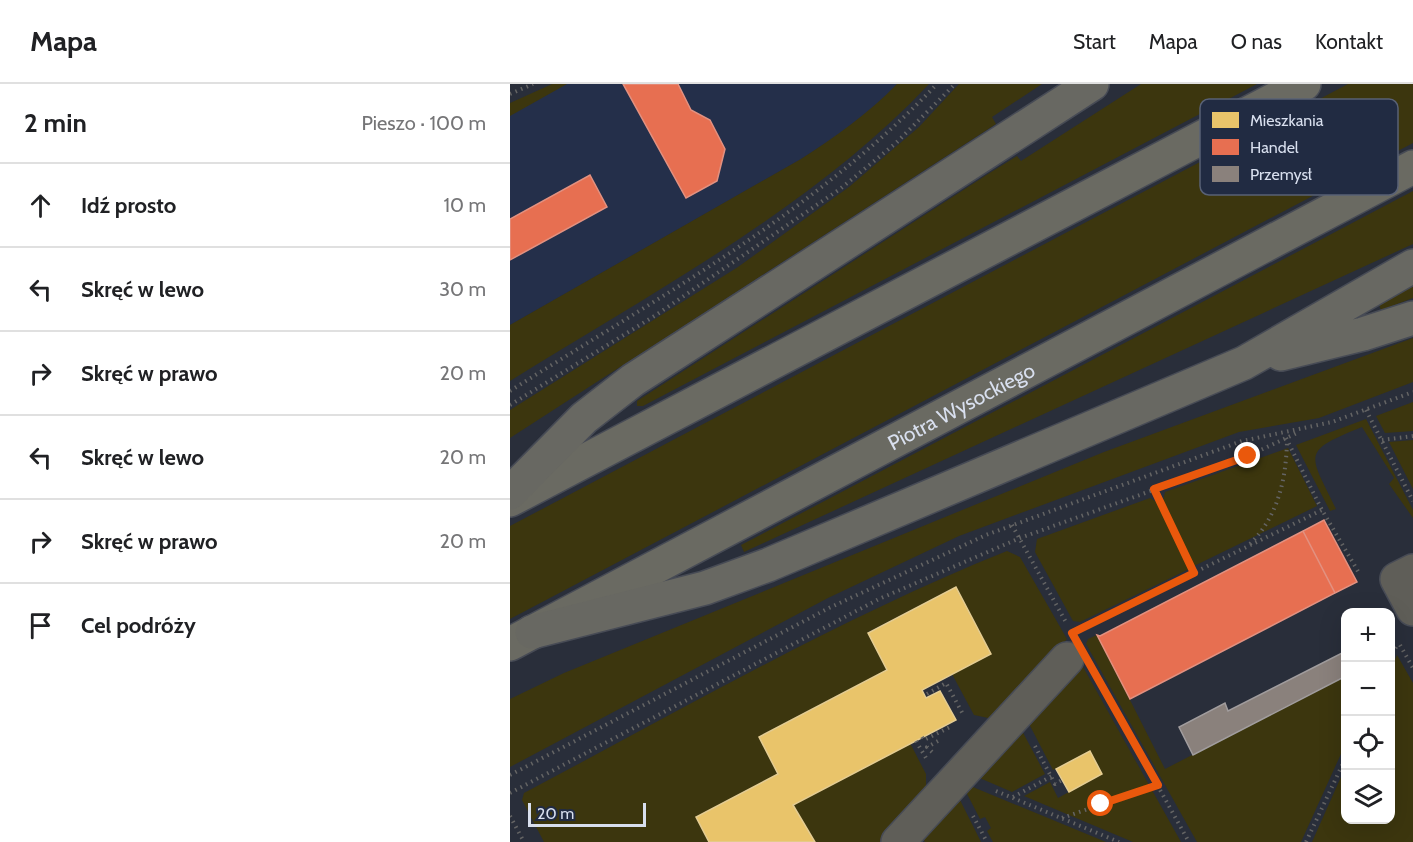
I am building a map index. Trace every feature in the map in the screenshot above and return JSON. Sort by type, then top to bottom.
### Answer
[{"type":"main road","points":[[510,493],[584,418],[633,380],[1092,84]]},
{"type":"main road","points":[[1275,99],[1304,84]]},
{"type":"main road","points":[[510,500],[1200,138]]},
{"type":"main road","name":"Piotra Wysockiego","points":[[1398,175],[1413,167]]},
{"type":"main road","name":"Piotra Wysockiego","points":[[521,638],[1360,195]]},
{"type":"main road","points":[[521,638],[705,588],[751,572],[1244,363],[1413,266]]},
{"type":"main road","points":[[1244,363],[1363,334],[1413,318]]},
{"type":"street","points":[[1404,622],[1405,575]]},
{"type":"street","points":[[898,842],[1017,712],[1069,646]]},
{"type":"path","points":[[510,94],[533,84]]},
{"type":"path","points":[[510,390],[748,241],[824,187],[896,127],[937,84]]},
{"type":"path","points":[[510,405],[656,315],[840,189],[896,143],[955,84]]},
{"type":"path","points":[[510,775],[873,586],[1011,525],[1242,441],[1308,428],[1413,392]]},
{"type":"path","points":[[1366,410],[1413,501]]},
{"type":"path","points":[[510,793],[879,599],[1020,538],[1248,456],[1308,428]]},
{"type":"path","points":[[1382,440],[1413,436]]},
{"type":"path","points":[[1287,439],[1322,510],[1364,582]]},
{"type":"path","points":[[1247,547],[1267,524],[1275,508],[1286,468],[1287,439]]},
{"type":"path","points":[[1154,489],[1194,573]]},
{"type":"path","points":[[1082,628],[1322,510]]},
{"type":"path","points":[[1011,525],[1020,538],[1069,646]]},
{"type":"path","points":[[1395,648],[1404,622]]},
{"type":"path","points":[[1398,642],[1413,668]]},
{"type":"path","points":[[1096,675],[1189,842]]},
{"type":"path","points":[[927,694],[946,683],[982,751]]},
{"type":"path","points":[[1017,712],[1055,784],[1062,780]]},
{"type":"path","points":[[916,741],[921,750]]},
{"type":"path","points":[[1306,842],[1341,768]]},
{"type":"path","points":[[960,775],[1119,842]]},
{"type":"path","points":[[1012,797],[1052,776]]},
{"type":"path","points":[[1061,818],[1158,785]]},
{"type":"path","points":[[510,816],[524,842]]},
{"type":"shaded area","points":[[552,84],[897,84],[881,101],[837,136],[801,159],[510,325],[510,103]]},
{"type":"shaded area","points":[[552,84],[567,84],[510,116],[510,103]]},
{"type":"shaded area","points":[[897,84],[929,84],[884,128],[835,170],[784,208],[674,281],[510,381],[510,325],[801,159],[851,124]]},
{"type":"shaded area","points":[[959,84],[1042,84],[992,117],[996,124],[510,438],[510,410],[738,267],[849,187],[919,127]]},
{"type":"shaded area","points":[[1141,84],[1257,84],[1228,99],[1200,99],[1200,114],[643,406],[637,406],[637,401],[988,174],[1017,156],[1021,161]]},
{"type":"shaded area","points":[[1348,84],[1413,84],[1413,143],[1398,151],[1398,99],[1320,99]]},
{"type":"shaded area","points":[[1200,162],[1200,195],[1314,195],[510,619],[510,526]]},
{"type":"shaded area","points":[[1413,191],[1413,244],[744,552],[741,545]]},
{"type":"shaded area","points":[[1413,285],[1413,298],[1381,310],[1378,302]]},
{"type":"shaded area","points":[[1413,338],[1413,382],[1319,418],[1239,432],[959,536],[828,598],[510,767],[510,699],[564,673],[1104,452]]},
{"type":"shaded area","points":[[1413,402],[1413,431],[1385,433],[1376,416]]},
{"type":"shaded area","points":[[1366,419],[1413,510],[1413,518],[1389,484],[1394,478],[1362,427],[1328,442],[1319,449],[1316,456],[1320,476],[1336,509],[1330,511],[1296,445]]},
{"type":"shaded area","points":[[1413,440],[1413,489],[1389,442]]},
{"type":"shaded area","points":[[1288,448],[1317,506],[1194,566],[1163,501],[1165,492]]},
{"type":"shaded area","points":[[1150,498],[1158,503],[1189,569],[1080,622],[1073,621],[1035,552],[1037,539]]},
{"type":"shaded area","points":[[1007,551],[1020,557],[1067,639],[993,719],[974,715],[952,674],[991,654],[956,587],[868,632],[887,670],[759,737],[778,774],[696,817],[709,842],[544,842],[522,800],[524,793],[823,635],[883,605]]},
{"type":"shaded area","points":[[1097,635],[1165,769],[1341,678],[1341,754],[1301,842],[1197,842],[1086,644],[1088,639]]},
{"type":"shaded area","points":[[1397,655],[1413,683],[1413,842],[1312,842],[1341,777],[1341,824],[1395,824],[1395,659]]},
{"type":"shaded area","points":[[1082,665],[1181,842],[1133,842],[1024,796],[1050,782],[1058,798],[1102,774],[1090,751],[1053,770],[1027,720]]},
{"type":"shaded area","points":[[1020,727],[1045,774],[1012,792],[975,776]]},
{"type":"shaded area","points":[[910,743],[926,774],[926,793],[880,842],[815,842],[793,805]]},
{"type":"shaded area","points":[[968,785],[1106,842],[993,842],[987,831],[991,828],[985,817],[980,819],[964,788]]},
{"type":"shaded area","points":[[958,796],[981,842],[925,842],[921,835]]},
{"type":"building: Mieszkania","points":[[956,587],[991,654],[922,690],[926,698],[940,691],[956,720],[793,805],[815,842],[709,842],[696,817],[778,774],[759,737],[887,670],[868,633]]},
{"type":"building: Mieszkania","points":[[1090,751],[1102,774],[1069,792],[1056,769]]},
{"type":"building: Handel","points":[[623,84],[678,84],[691,110],[710,120],[725,149],[717,181],[686,198]]},
{"type":"building: Handel","points":[[590,175],[607,207],[510,260],[510,219]]},
{"type":"building: Handel","points":[[1324,520],[1357,582],[1335,593],[1303,531]]},
{"type":"building: Handel","points":[[1303,531],[1335,593],[1130,699],[1097,635],[1100,636]]},
{"type":"building: Przemysł","points":[[1341,654],[1341,679],[1193,755],[1179,727],[1225,703],[1228,711]]},
{"type":"route","points":[[1101,804],[1158,785],[1072,633],[1194,573],[1154,489],[1248,456]]}]
